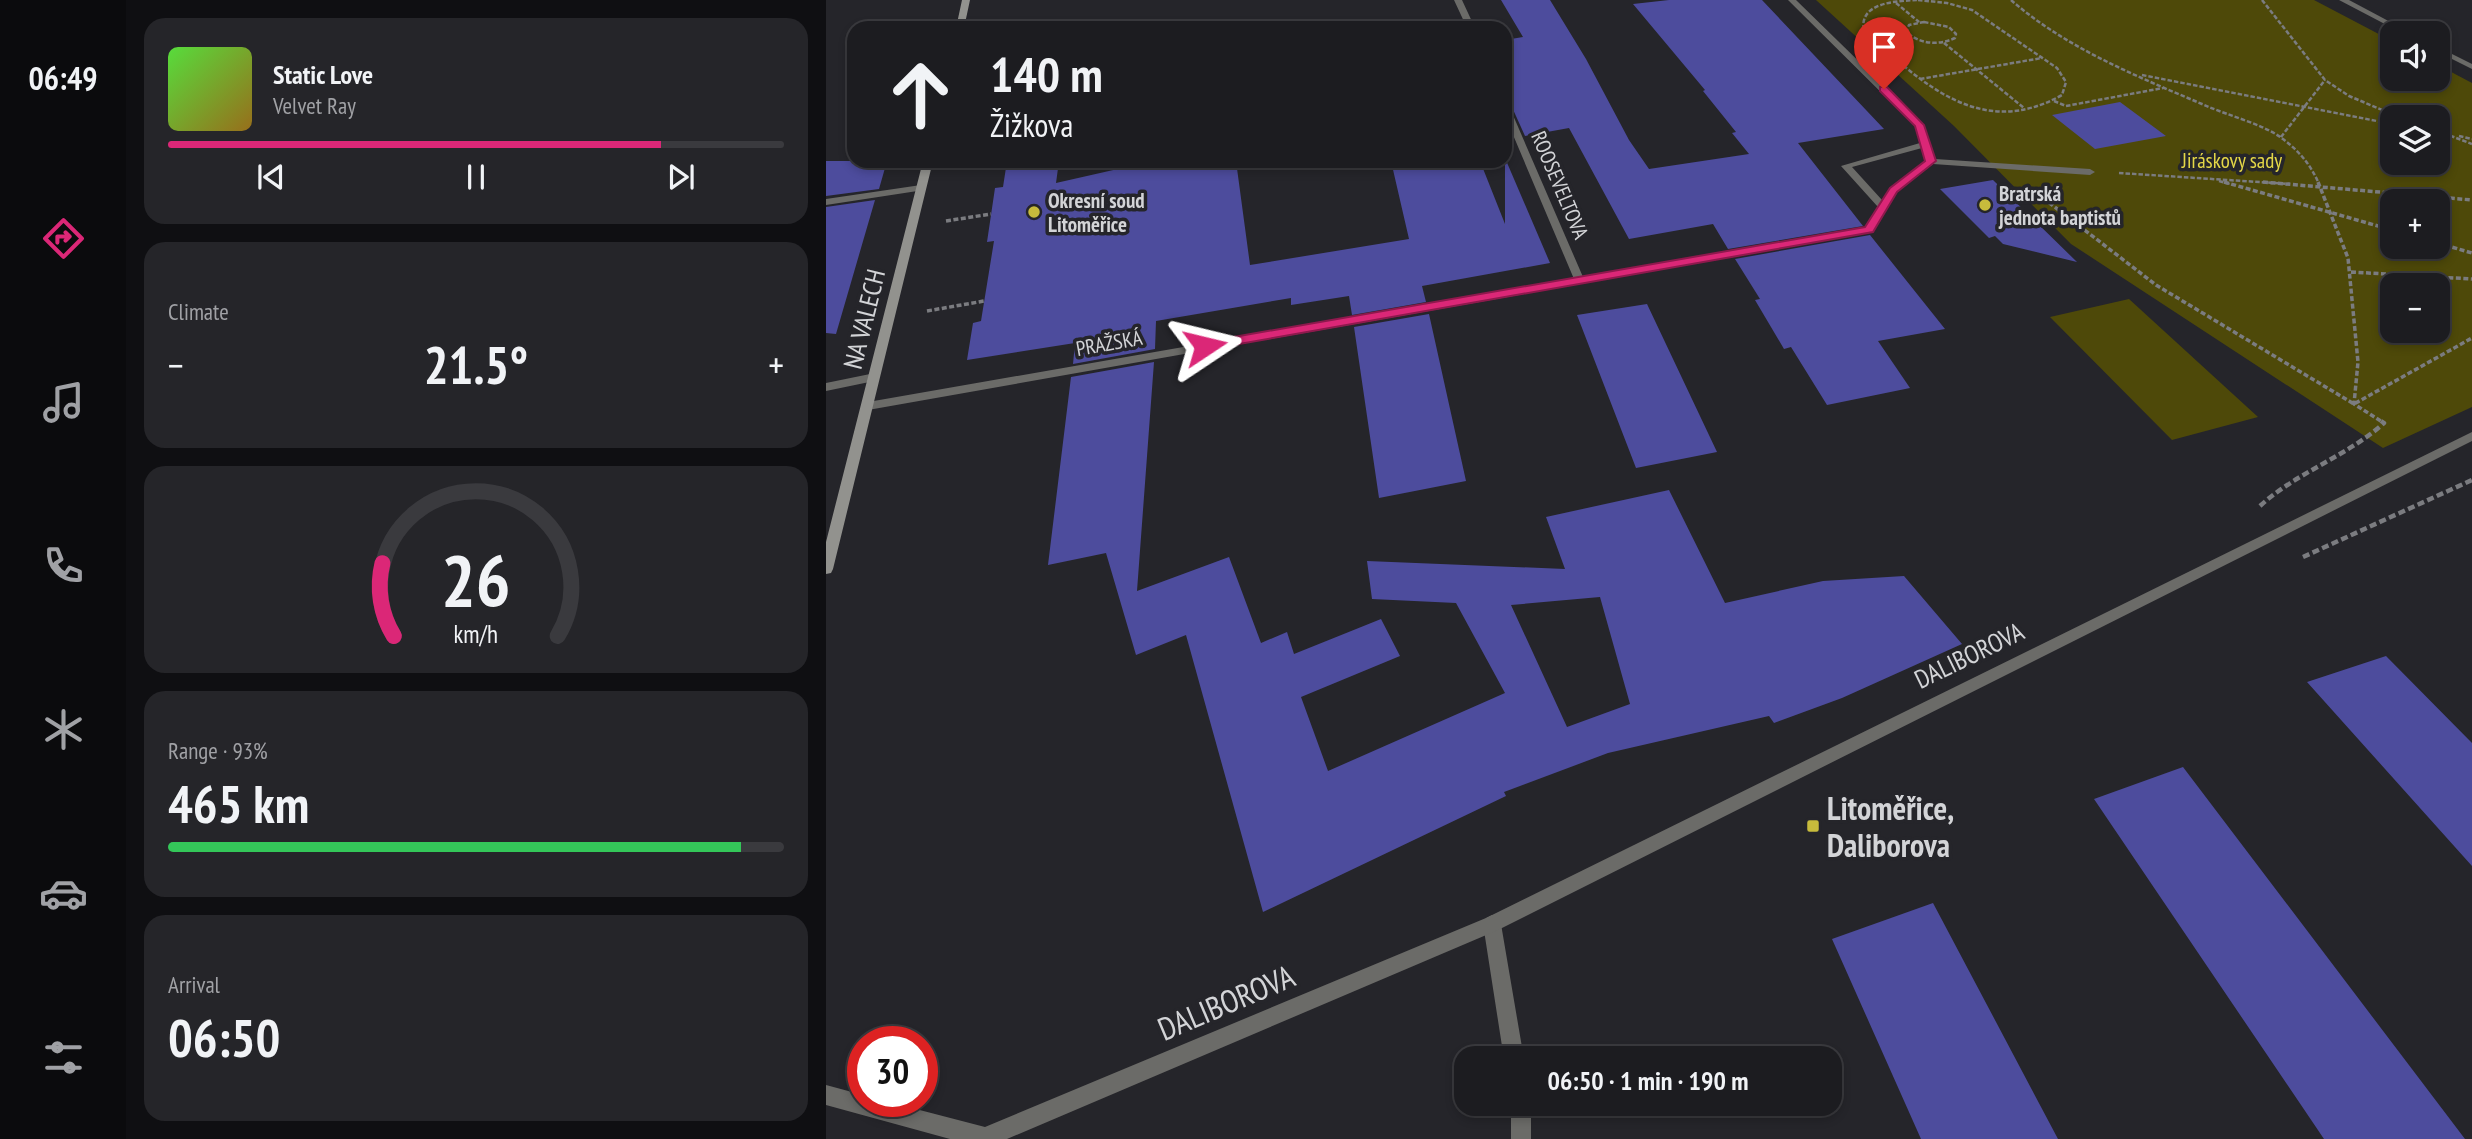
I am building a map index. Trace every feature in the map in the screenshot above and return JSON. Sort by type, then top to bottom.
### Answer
[{"type":"main road","points":[[962,21],[966,0]]},
{"type":"main road","name":"NA VALECH","points":[[826,569],[926,168]]},
{"type":"street","points":[[1458,0],[1468,21]]},
{"type":"street","points":[[1792,0],[1919,125],[1931,161],[2090,172]]},
{"type":"street","points":[[2343,0],[2384,21]]},
{"type":"street","points":[[2450,55],[2472,67]]},
{"type":"street","name":"ROOSEVELTOVA","points":[[1512,122],[1579,279]]},
{"type":"street","points":[[1883,207],[1846,166],[1925,144]]},
{"type":"street","name":"PRAŽSKÁ","points":[[868,406],[1869,230],[1893,190],[1931,161]]},
{"type":"street","points":[[826,202],[921,188]]},
{"type":"street","points":[[826,387],[875,377]]},
{"type":"street","name":"DALIBOROVA","points":[[826,1095],[984,1139],[1492,924],[2472,436]]},
{"type":"street","points":[[1492,924],[1512,1046]]},
{"type":"street","points":[[1521,1116],[1521,1139]]},
{"type":"path","points":[[2011,0],[2037,23],[2134,74],[2281,137],[2311,165],[2348,258],[2358,362],[2354,404]]},
{"type":"path","points":[[2262,0],[2325,80],[2350,96],[2380,109]]},
{"type":"path","points":[[1933,1],[1972,10],[2042,58],[2057,68],[2066,82],[2066,89],[2054,101],[2024,109],[1998,110],[1966,104],[1938,94],[1919,79],[1864,31],[1862,19],[1872,9],[1895,2],[1933,1]]},
{"type":"path","points":[[1895,2],[1919,22]]},
{"type":"path","points":[[1919,22],[1942,24],[1955,30],[1955,38],[1943,42],[1924,42],[1909,36],[1906,29],[1919,22]]},
{"type":"path","points":[[1943,42],[2024,109]]},
{"type":"path","points":[[1919,79],[2042,58]]},
{"type":"path","points":[[2134,74],[2380,122]]},
{"type":"path","points":[[2281,137],[2325,80]]},
{"type":"path","points":[[2054,101],[2066,106],[2165,88]]},
{"type":"path","points":[[2450,135],[2472,141]]},
{"type":"path","points":[[2005,166],[2097,242],[2156,285],[2384,423],[2371,437],[2297,476],[2262,504],[2255,514]]},
{"type":"path","points":[[2090,172],[2319,186],[2472,200]]},
{"type":"path","points":[[2208,178],[2380,227]]},
{"type":"path","points":[[946,221],[991,214]]},
{"type":"path","points":[[2450,247],[2472,253]]},
{"type":"path","points":[[2350,272],[2472,279]]},
{"type":"path","points":[[927,311],[984,301]]},
{"type":"path","points":[[2354,404],[2472,338]]},
{"type":"path","points":[[2304,557],[2472,481]]},
{"type":"green space","name":"Jiráskovy sady","points":[[1816,0],[2314,0],[2380,35],[2380,91],[2450,91],[2450,71],[2472,83],[2472,407],[2383,448],[2071,244],[1954,126]]},
{"type":"green space","points":[[2129,299],[2258,417],[2172,440],[2050,317]]},
{"type":"building","points":[[1501,0],[1550,0],[1586,59],[1629,140],[1649,169],[1749,154],[1732,133],[1736,132],[1703,91],[1705,90],[1633,4],[1669,0],[1762,0],[1884,129],[1798,143],[1863,226],[1728,249],[1713,224],[1629,239],[1569,128],[1525,136],[1512,107],[1512,39],[1523,37]]},
{"type":"building","points":[[2120,102],[2166,136],[2095,149],[2052,115]]},
{"type":"building","points":[[826,161],[847,161],[847,168],[885,168],[879,189],[826,196]]},
{"type":"building","points":[[1006,168],[1058,168],[1056,183],[1122,168],[1237,168],[1250,265],[1409,239],[1393,168],[1483,168],[1505,224],[1505,168],[1509,168],[1550,263],[1422,286],[1426,302],[1352,315],[1349,296],[1291,305],[1291,298],[1156,321],[1155,349],[1073,364],[1075,343],[967,360],[973,323],[981,321],[994,241],[987,242],[995,188],[1003,187]]},
{"type":"building","name":"Bratrská jednota baptistů","points":[[1993,180],[2077,262],[2003,244],[1995,236],[1989,238],[1940,189]]},
{"type":"building","points":[[875,200],[836,334],[826,333],[826,207]]},
{"type":"building","points":[[1870,235],[1945,329],[1878,341],[1910,388],[1827,405],[1791,347],[1784,349],[1755,300],[1760,299],[1735,259]]},
{"type":"building","points":[[1647,304],[1717,452],[1636,468],[1577,315]]},
{"type":"building","points":[[1429,314],[1466,481],[1379,498],[1354,327]]},
{"type":"building","points":[[1154,362],[1137,591],[1229,557],[1261,643],[1287,632],[1294,654],[1381,619],[1400,656],[1301,697],[1328,771],[1505,693],[1456,603],[1372,599],[1367,561],[1565,569],[1546,517],[1669,490],[1725,603],[1823,581],[1904,576],[1962,644],[1842,698],[1774,723],[1769,716],[1608,753],[1504,792],[1506,796],[1263,912],[1186,635],[1136,655],[1106,553],[1048,565],[1071,377]],"holes":[[[1600,597],[1630,704],[1567,727],[1511,605]]]},
{"type":"building","points":[[2386,656],[2472,743],[2472,866],[2307,682]]},
{"type":"building","points":[[2183,767],[2465,1139],[2324,1139],[2094,799]]},
{"type":"building","points":[[1933,903],[2058,1139],[1921,1139],[1832,939]]},
{"type":"place","name":"Bratrská jednota baptistů","points":[[1985,205]]},
{"type":"place","name":"Okresní soud Litoměřice","points":[[1034,212]]},
{"type":"place","name":"Litoměřice, Daliborova","points":[[1813,826]]},
{"type":"route","points":[[1205,346],[1869,230],[1893,190],[1931,161],[1919,125],[1884,89]]}]
